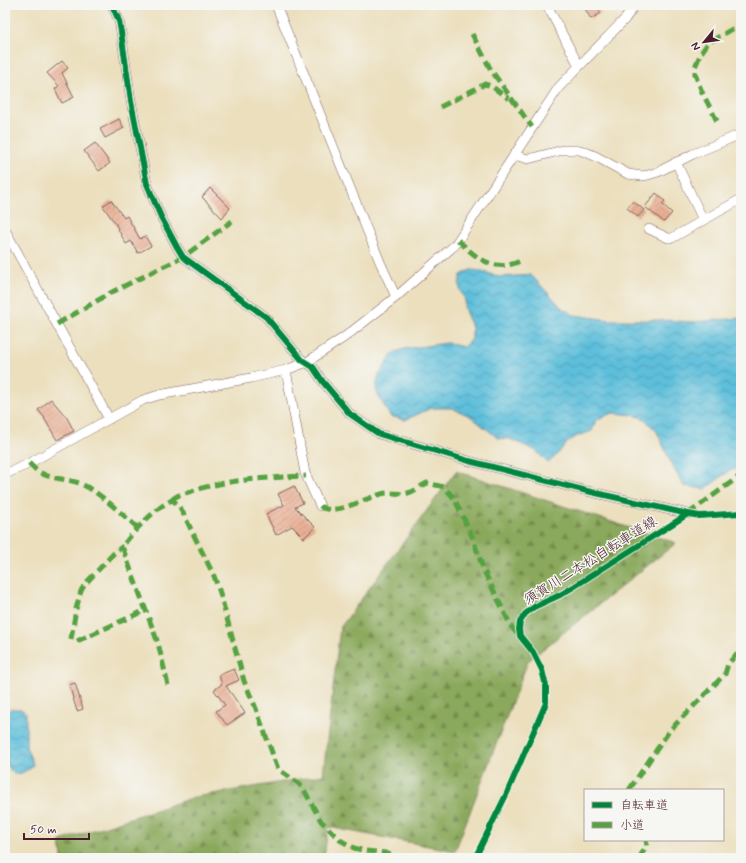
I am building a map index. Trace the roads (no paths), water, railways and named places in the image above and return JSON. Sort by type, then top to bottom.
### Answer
[{"type":"street","points":[[112,5],[119,21],[131,101],[147,184],[161,217],[177,247],[183,256],[266,316],[302,360],[314,367],[327,387],[350,414],[379,434],[587,491],[688,514]]},
{"type":"street","points":[[276,5],[377,255],[396,297]]},
{"type":"street","points":[[547,5],[579,66]]},
{"type":"street","points":[[5,474],[26,465],[143,400],[286,370],[307,362],[346,336],[396,297],[455,244],[559,87],[625,19],[635,5]]},
{"type":"street","points":[[514,155],[528,159],[563,150],[580,150],[595,156],[628,174],[642,176],[658,172],[692,154],[741,134]]},
{"type":"street","points":[[676,162],[703,220]]},
{"type":"street","points":[[649,229],[668,238],[672,238],[741,199]]},
{"type":"street","points":[[5,230],[109,419]]},
{"type":"street","points":[[286,370],[305,473],[320,506]]},
{"type":"water","points":[[470,270],[483,271],[500,277],[531,275],[562,308],[574,315],[610,320],[660,320],[692,322],[741,318],[741,468],[729,471],[705,489],[684,486],[673,467],[657,432],[645,419],[634,415],[612,413],[596,420],[592,431],[571,440],[548,463],[535,450],[510,439],[498,438],[470,416],[452,408],[431,408],[405,420],[390,416],[376,389],[378,377],[393,353],[404,349],[447,343],[463,347],[472,339],[472,327],[464,308],[465,299],[459,285],[461,275]]},
{"type":"water","points":[[12,709],[21,709],[26,713],[26,747],[33,764],[31,768],[19,774],[14,774],[10,769],[5,754],[4,745],[5,712]]}]
